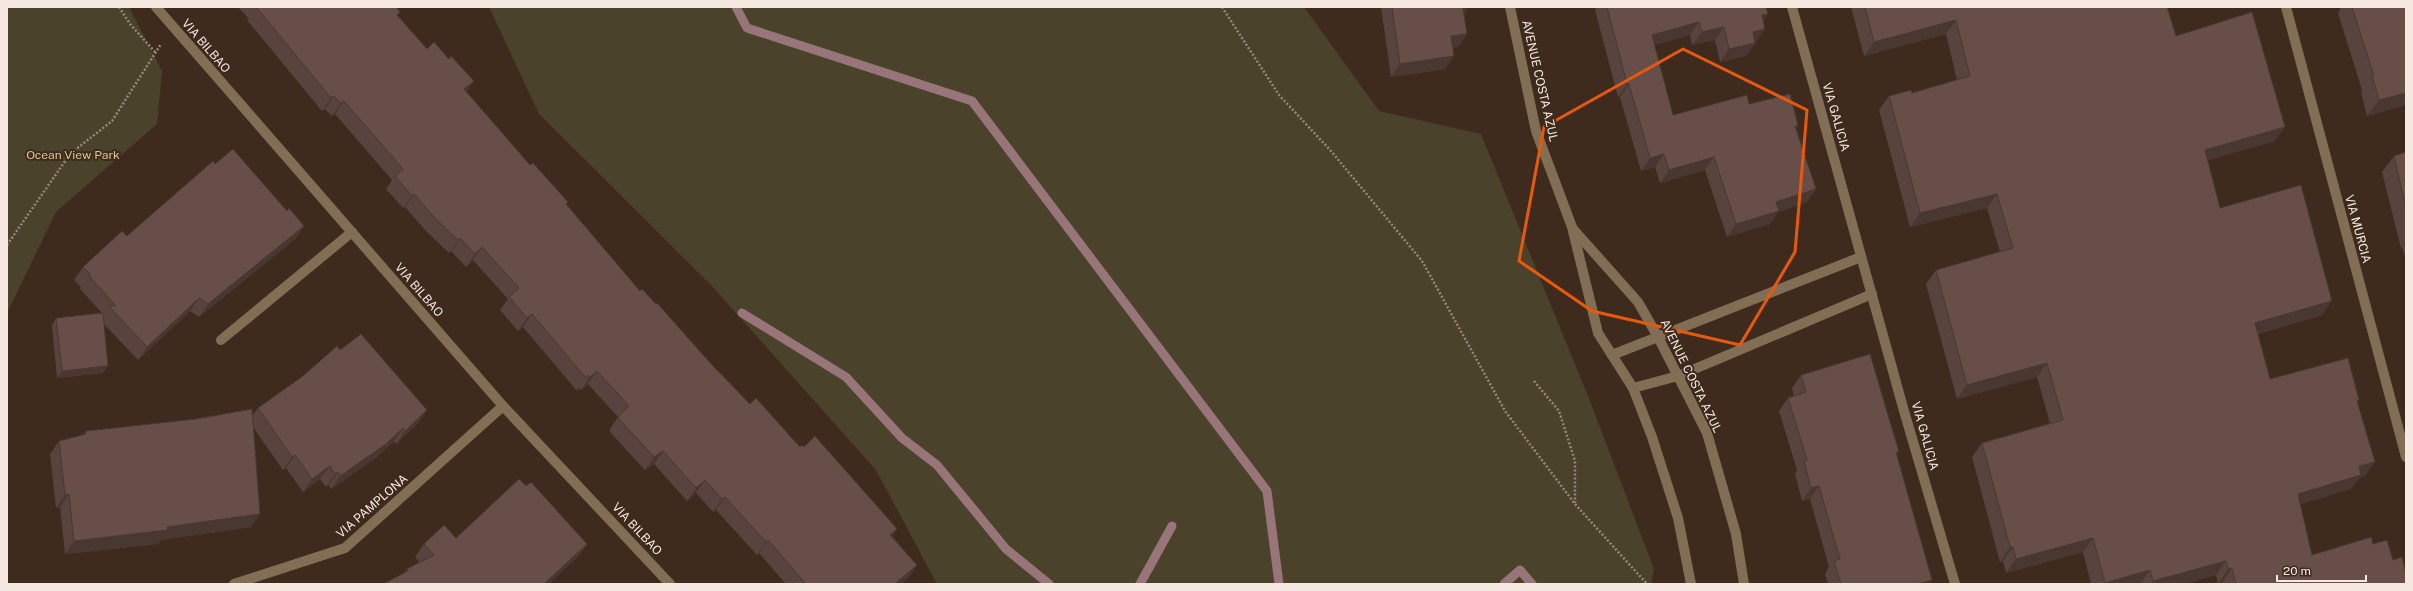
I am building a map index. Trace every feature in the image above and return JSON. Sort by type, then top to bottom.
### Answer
[{"type":"street","name":"VIA BILBAO","points":[[156,7],[503,406],[670,584]]},
{"type":"street","name":"AVENUE COSTA AZUL","points":[[1510,7],[1536,131],[1572,227],[1598,333],[1633,388],[1652,437],[1678,518],[1691,584]]},
{"type":"street","name":"VIA GALICIA","points":[[1792,7],[1861,257],[1955,584]]},
{"type":"street","name":"VIA MURCIA","points":[[2286,7],[2406,457]]},
{"type":"street","name":"AVENUE COSTA AZUL","points":[[1572,227],[1638,302],[1658,337],[1707,433],[1736,534],[1744,584]]},
{"type":"street","points":[[221,340],[352,232]]},
{"type":"street","points":[[1612,355],[1861,257]]},
{"type":"street","points":[[1633,388],[1678,376],[1872,294]]},
{"type":"street","name":"VIA PAMPLONA","points":[[234,584],[345,548],[503,406]]},
{"type":"path","points":[[119,7],[130,24],[155,52]]},
{"type":"path","points":[[1222,7],[1279,94],[1331,151],[1422,261],[1505,412],[1575,504],[1646,584]]},
{"type":"path","points":[[7,245],[70,154],[112,121],[172,26]]},
{"type":"path","points":[[1534,381],[1559,411],[1575,461],[1575,504]]},
{"type":"highlighted area","points":[[1683,49],[1807,110],[1795,252],[1740,345],[1592,311],[1519,261],[1544,127]]},
{"type":"green space","name":"Ocean View Park","points":[[7,7],[129,7],[162,71],[157,124],[56,212],[7,313]]},
{"type":"green space","points":[[489,7],[1304,7],[1379,111],[1481,134],[1590,401],[1654,569],[1651,584],[937,584],[876,470],[711,285],[539,114]]},
{"type":"building","points":[[256,7],[396,7],[400,12],[397,15],[427,49],[434,42],[449,59],[451,56],[474,81],[464,89],[530,165],[533,163],[568,202],[566,204],[640,291],[642,289],[656,304],[657,303],[713,366],[750,404],[756,398],[800,447],[802,445],[804,447],[815,436],[897,529],[890,535],[917,565],[895,584],[806,584],[768,540],[766,542],[725,497],[722,499],[705,480],[696,488],[663,451],[654,457],[619,419],[619,416],[629,406],[597,371],[590,377],[588,375],[586,378],[532,314],[527,318],[509,297],[519,288],[482,247],[475,254],[460,238],[458,240],[435,218],[414,194],[412,196],[395,176],[403,169],[344,101],[341,103],[334,96],[331,98]]},
{"type":"building","points":[[1392,7],[1468,7],[1463,8],[1467,34],[1451,36],[1454,56],[1400,64]]},
{"type":"building","points":[[1607,7],[1766,7],[1768,14],[1762,15],[1765,29],[1753,32],[1755,43],[1729,49],[1724,27],[1702,32],[1699,22],[1652,35],[1673,115],[1747,95],[1749,104],[1790,94],[1798,125],[1795,126],[1816,189],[1776,202],[1779,211],[1736,224],[1714,157],[1669,170],[1664,154],[1650,158],[1629,84],[1627,84]]},
{"type":"building","points":[[1865,7],[2167,7],[2176,36],[2252,12],[2285,127],[2205,150],[2220,208],[2301,185],[2332,301],[2255,323],[2270,379],[2348,358],[2359,400],[2357,401],[2375,462],[2359,466],[2361,475],[2298,494],[2312,555],[2371,537],[2373,544],[2387,540],[2393,560],[2402,557],[2406,574],[2406,584],[2236,584],[2232,568],[2228,569],[2226,561],[2153,581],[2150,570],[2105,583],[2093,538],[2016,559],[2013,547],[2010,547],[1982,443],[2063,420],[2047,363],[1967,385],[1936,270],[2013,248],[1997,194],[1920,213],[1889,96],[1911,90],[1912,93],[1970,76],[1956,20],[1874,42]]},
{"type":"building","points":[[2352,7],[2406,7],[2406,93],[2379,100],[2372,76],[2374,76]]},
{"type":"building","points":[[233,149],[287,211],[289,208],[304,226],[208,304],[199,298],[147,347],[109,306],[116,306],[89,276],[91,275],[83,267],[122,231],[127,236],[213,161],[215,164]]},
{"type":"building","points":[[2406,152],[2406,208],[2394,156]]},
{"type":"building","points":[[103,313],[108,366],[62,371],[56,318]]},
{"type":"building","points":[[361,334],[427,410],[405,431],[403,428],[386,444],[340,476],[338,472],[335,474],[330,466],[312,479],[295,455],[292,457],[258,408],[303,376],[337,346],[340,350]]},
{"type":"building","points":[[1870,354],[1899,452],[1896,452],[1932,580],[1917,584],[1841,584],[1834,561],[1840,559],[1819,486],[1811,488],[1804,461],[1807,460],[1788,398],[1806,392],[1801,375]]},
{"type":"building","points":[[252,409],[260,514],[167,527],[168,530],[74,541],[69,494],[65,495],[59,441],[86,434],[86,431],[196,419]]},
{"type":"building","points":[[519,479],[526,486],[531,482],[587,544],[544,584],[383,584],[434,555],[424,544],[444,525],[456,538]]},
{"type":"waterway","points":[[736,7],[747,28],[972,101],[1267,491],[1279,584]]},
{"type":"waterway","points":[[742,313],[846,377],[902,438],[937,465],[1006,549],[1049,584]]},
{"type":"waterway","points":[[1140,584],[1172,526]]},
{"type":"waterway","points":[[1504,584],[1520,570],[1532,584]]}]
